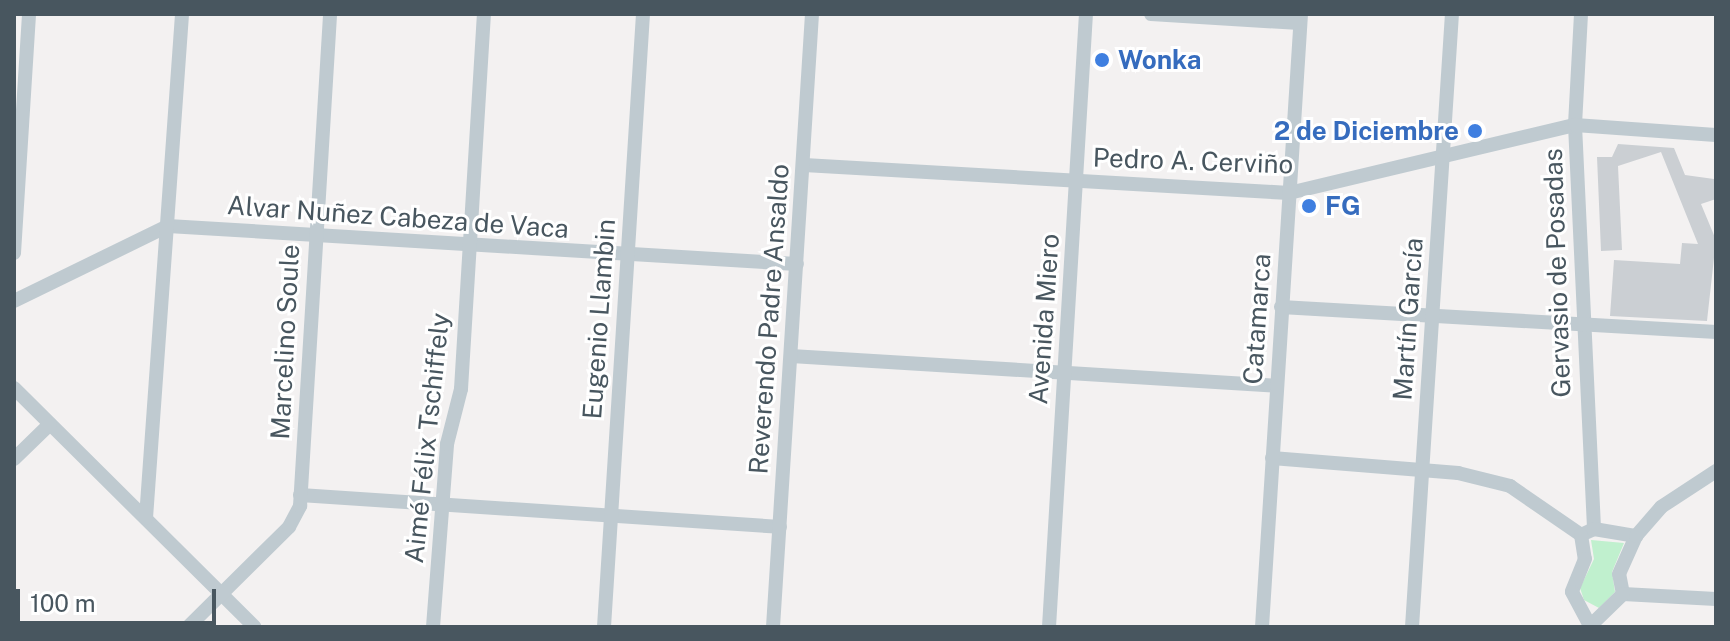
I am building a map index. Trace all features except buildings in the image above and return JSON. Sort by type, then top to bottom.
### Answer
[{"type":"street","points":[[14,253],[18,142],[29,14]]},
{"type":"street","points":[[146,518],[182,14]]},
{"type":"street","name":"Marcelino Soule","points":[[188,627],[297,518],[330,14]]},
{"type":"street","name":"Aimé Félix Tschiffely","points":[[433,627],[441,505],[461,389],[484,14]]},
{"type":"street","name":"Eugenio Llambin","points":[[604,627],[643,14]]},
{"type":"street","name":"Reverendo Padre Ansaldo","points":[[773,627],[812,14]]},
{"type":"street","name":"Avenida Miero","points":[[1049,627],[1086,14]]},
{"type":"street","points":[[1151,14],[1301,19]]},
{"type":"street","name":"Martín García","points":[[1412,627],[1452,14]]},
{"type":"street","name":"Gervasio de Posadas","points":[[1581,14],[1575,125],[1588,532],[1585,559],[1572,592],[1590,627]]},
{"type":"street","name":"Catamarca","points":[[1262,627],[1301,19]]},
{"type":"street","name":"Pedro A. Cerviño","points":[[804,165],[1289,193],[1575,125],[1716,135]]},
{"type":"street","name":"Alvar Nuñez Cabeza de Vaca","points":[[14,301],[168,226],[797,264]]},
{"type":"street","points":[[1281,307],[1716,332]]},
{"type":"street","points":[[791,356],[1276,386]]},
{"type":"street","points":[[14,388],[255,627]]},
{"type":"street","points":[[14,459],[50,424]]},
{"type":"street","points":[[1272,458],[1423,467],[1510,486],[1588,532],[1636,536]]},
{"type":"street","points":[[1623,594],[1619,574],[1636,536],[1661,507],[1716,471]]},
{"type":"street","points":[[300,495],[780,527]]},
{"type":"street","points":[[1590,627],[1623,594],[1716,599]]},
{"type":"green space","points":[[1591,540],[1624,543],[1612,572],[1615,592],[1599,608],[1584,600],[1580,588],[1594,559]]},
{"type":"place","name":"Wonka","points":[[1102,60]]},
{"type":"place","name":"2 de Diciembre","points":[[1475,131]]},
{"type":"place","name":"FG","points":[[1309,206]]}]
